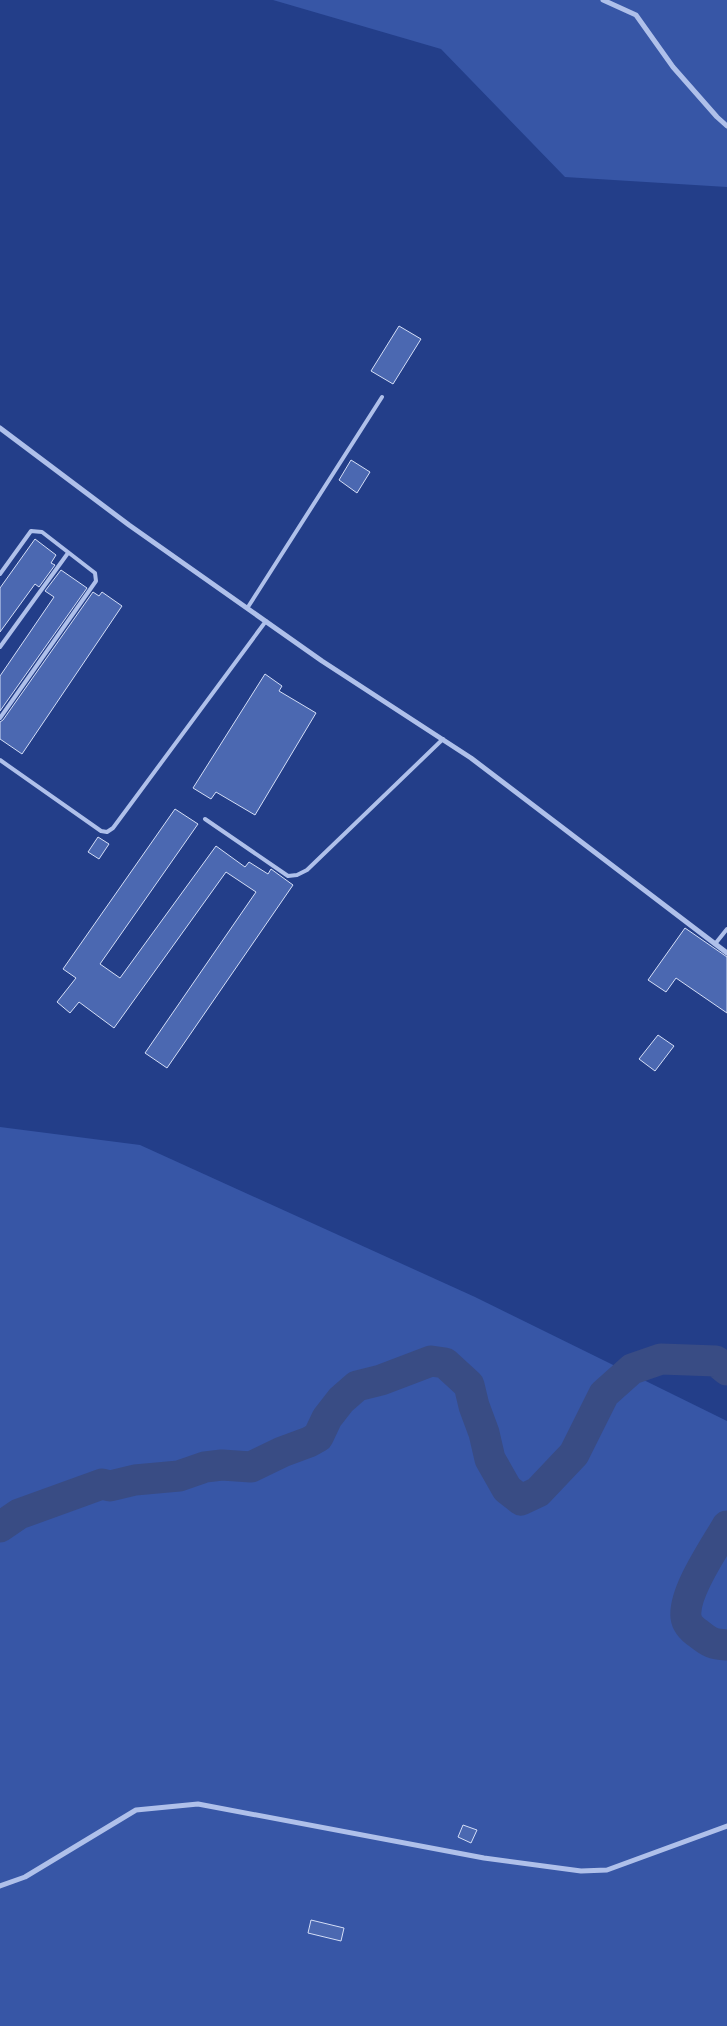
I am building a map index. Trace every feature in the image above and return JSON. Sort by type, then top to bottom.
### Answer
[{"type":"street","points":[[603,0],[636,15],[672,67],[727,126]]},
{"type":"street","points":[[0,428],[129,525],[248,607],[322,661],[471,758],[727,953]]},
{"type":"street","points":[[0,1886],[25,1877],[136,1810],[168,1805],[198,1804],[484,1858],[581,1871],[607,1870],[727,1826]]},
{"type":"lane","points":[[248,607],[382,397]]},
{"type":"lane","points":[[0,574],[31,531],[42,532],[95,573],[96,581],[0,718]]},
{"type":"lane","points":[[0,647],[68,553]]},
{"type":"lane","points":[[0,760],[101,831],[107,832],[113,828],[266,620]]},
{"type":"lane","points":[[205,819],[288,876],[297,875],[307,870],[443,739]]},
{"type":"lane","points":[[715,944],[727,929]]},
{"type":"shaded area","points":[[273,0],[727,0],[727,187],[565,177],[441,49]]},
{"type":"shaded area","points":[[0,1127],[140,1145],[475,1297],[727,1421],[727,2026],[0,2026]]},
{"type":"building","points":[[399,326],[421,339],[393,384],[371,371]]},
{"type":"building","points":[[351,460],[370,472],[357,493],[339,480]]},
{"type":"building","points":[[35,539],[56,555],[51,563],[55,565],[39,587],[35,584],[0,632],[0,588]]},
{"type":"building","points":[[61,570],[87,588],[0,711],[0,676],[54,597],[45,591]]},
{"type":"building","points":[[93,592],[99,596],[102,592],[122,606],[22,754],[0,739],[0,722]]},
{"type":"building","points":[[265,674],[282,686],[279,691],[316,713],[255,815],[216,792],[211,799],[193,788]]},
{"type":"building","points":[[175,809],[198,824],[100,964],[120,978],[216,846],[245,867],[249,862],[268,874],[271,869],[293,885],[167,1068],[145,1053],[256,892],[226,872],[114,1028],[79,1002],[70,1013],[57,1002],[76,978],[63,969]]},
{"type":"building","points":[[98,837],[109,844],[99,859],[88,852]]},
{"type":"building","points":[[685,928],[727,957],[727,1013],[676,978],[666,992],[648,980]]},
{"type":"building","points":[[658,1035],[674,1046],[655,1071],[639,1059]]},
{"type":"building","points":[[463,1825],[477,1830],[471,1843],[458,1837]]},
{"type":"building","points":[[311,1920],[344,1928],[341,1941],[308,1933]]},
{"type":"waterway","points":[[0,1527],[19,1514],[102,1484],[110,1486],[135,1480],[179,1476],[205,1467],[222,1465],[251,1467],[318,1437],[327,1418],[341,1400],[357,1386],[381,1380],[431,1361],[445,1363],[469,1385],[490,1459],[507,1489],[521,1500],[538,1492],[574,1454],[604,1394],[632,1369],[661,1359],[716,1361],[727,1370]]},
{"type":"waterway","points":[[727,1526],[694,1583],[686,1607],[686,1617],[695,1631],[712,1642],[727,1645]]}]
